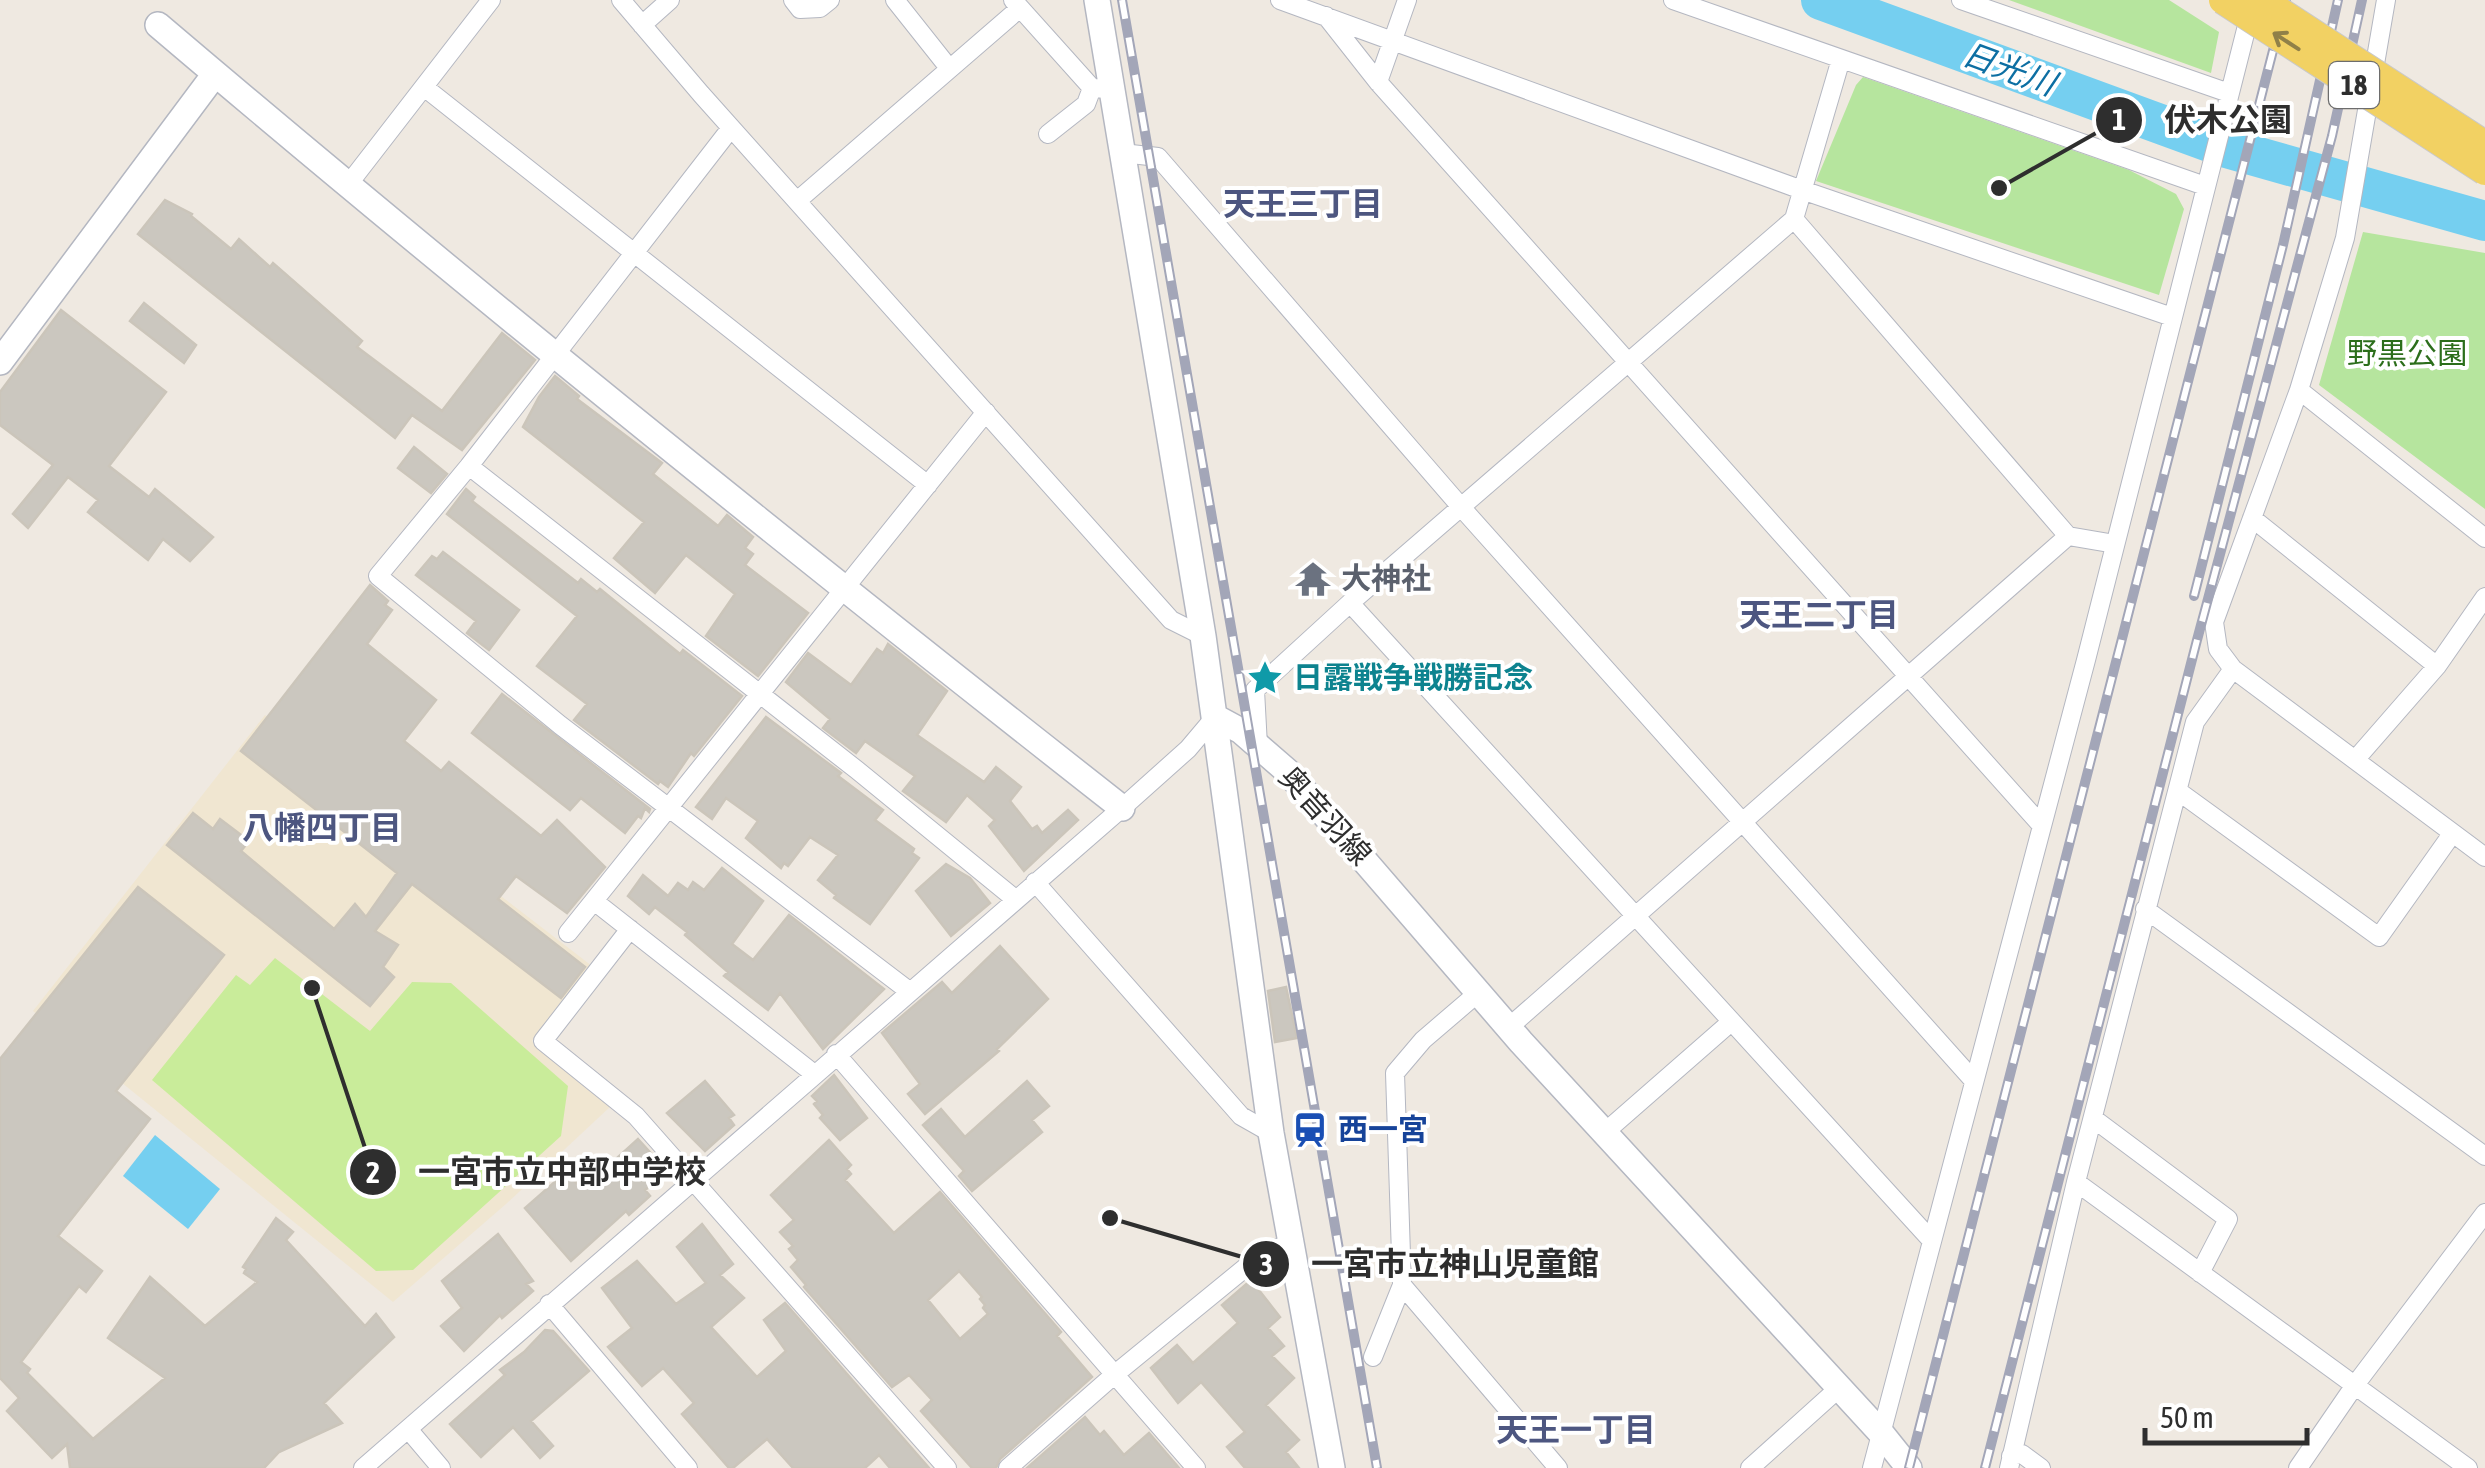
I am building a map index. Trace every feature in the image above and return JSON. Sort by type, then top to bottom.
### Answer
[{"type":"main road","name":"18","points":[[2223,0],[2485,171]]},
{"type":"main road","name":"18","points":[[2262,0],[2485,145]]},
{"type":"street","points":[[347,186],[491,0]]},
{"type":"street","points":[[622,0],[731,128],[1171,620],[1203,636]]},
{"type":"street","points":[[642,25],[670,0]]},
{"type":"street","points":[[793,0],[800,9],[820,8],[830,0]]},
{"type":"street","points":[[895,0],[948,68]]},
{"type":"street","points":[[1097,0],[1102,88],[1122,153],[1203,636],[1271,1133],[1294,1242],[1332,1468]]},
{"type":"street","points":[[1280,0],[1802,190],[2172,317]]},
{"type":"street","points":[[1378,82],[1407,0]]},
{"type":"street","points":[[1673,0],[2206,183]]},
{"type":"street","points":[[1961,0],[2228,98]]},
{"type":"street","points":[[1872,1468],[2042,826],[2253,0]]},
{"type":"street","points":[[2386,0],[2345,238],[2299,390],[2214,622],[2218,648],[2233,669],[2485,857]]},
{"type":"street","points":[[797,201],[1016,4],[1102,88]]},
{"type":"street","points":[[1326,16],[1378,82],[2042,826]]},
{"type":"street","points":[[158,25],[554,355],[1122,808]]},
{"type":"street","points":[[1258,746],[1255,690],[1350,602],[1794,219],[1841,59]]},
{"type":"street","points":[[0,362],[215,74]]},
{"type":"street","points":[[2370,85],[2485,159]]},
{"type":"street","points":[[424,87],[928,485]]},
{"type":"street","points":[[1048,134],[1102,88]]},
{"type":"street","points":[[731,128],[469,466],[378,576],[560,725],[908,991]]},
{"type":"street","points":[[1122,153],[1158,158],[1460,507],[1974,1082]]},
{"type":"street","points":[[1794,219],[2068,536],[2115,544]]},
{"type":"street","points":[[2299,390],[2485,538]]},
{"type":"street","points":[[568,933],[986,412]]},
{"type":"street","points":[[469,466],[1015,900]]},
{"type":"street","points":[[2252,518],[2437,666]]},
{"type":"street","points":[[1508,1028],[2068,536]]},
{"type":"street","points":[[2355,760],[2437,666],[2485,598]]},
{"type":"street","points":[[1350,602],[1932,1241]]},
{"type":"street","points":[[2010,1462],[2076,1182],[2195,722],[2233,669]]},
{"type":"street","points":[[363,1468],[1122,808],[1188,749],[1215,717]]},
{"type":"street","name":"奥音羽線","points":[[1215,717],[1241,731],[1286,771],[1508,1028],[1909,1468]]},
{"type":"street","points":[[2178,791],[2379,937],[2452,834]]},
{"type":"street","points":[[1035,882],[1241,1116],[1271,1133]]},
{"type":"street","points":[[594,900],[814,1074]]},
{"type":"street","points":[[2146,909],[2485,1156]]},
{"type":"street","points":[[630,929],[543,1042],[636,1116],[947,1468]]},
{"type":"street","points":[[1373,1357],[1402,1285],[1394,1073],[1423,1040],[1480,992]]},
{"type":"street","points":[[1604,1133],[1731,1022]]},
{"type":"street","points":[[836,1054],[1196,1468]]},
{"type":"street","points":[[2094,1119],[2228,1219],[2200,1272]]},
{"type":"street","points":[[2076,1182],[2468,1468]]},
{"type":"street","points":[[2298,1468],[2485,1212]]},
{"type":"street","points":[[1008,1468],[1262,1254],[1294,1242]]},
{"type":"street","points":[[1402,1285],[1558,1468]]},
{"type":"street","points":[[549,1304],[688,1468]]},
{"type":"street","points":[[1750,1468],[1839,1388]]},
{"type":"street","points":[[408,1429],[442,1468]]},
{"type":"street","points":[[2010,1462],[2022,1454],[2040,1468]]},
{"type":"shaded area","points":[[265,715],[592,966],[532,1041],[611,1106],[393,1302],[33,1011]]},
{"type":"green space","points":[[2009,0],[2169,0],[2219,32],[2211,73]]},
{"type":"green space","points":[[1863,77],[2129,170],[2176,194],[2184,209],[2159,295],[1816,181],[1856,85]]},
{"type":"green space","name":"野黒公園","points":[[2363,232],[2485,253],[2485,509],[2319,385]]},
{"type":"green space","points":[[275,958],[370,1031],[412,982],[451,983],[568,1086],[561,1136],[413,1270],[376,1271],[152,1080],[236,975],[250,985]]},
{"type":"water","points":[[155,1135],[220,1189],[188,1229],[123,1176]]},
{"type":"building","points":[[165,200],[192,214],[231,249],[239,239],[270,267],[273,263],[362,341],[357,347],[442,411],[502,333],[535,360],[462,450],[412,415],[395,438],[138,234]]},
{"type":"building","points":[[144,303],[196,345],[184,363],[130,321]]},
{"type":"building","points":[[61,310],[166,392],[109,466],[149,497],[155,489],[213,537],[190,561],[163,539],[148,560],[88,512],[98,500],[68,477],[28,528],[13,514],[53,465],[0,425],[0,392]]},
{"type":"building","points":[[555,376],[579,396],[577,399],[662,463],[653,474],[718,526],[727,515],[753,537],[745,548],[753,554],[745,565],[808,613],[758,676],[706,636],[735,594],[686,555],[655,593],[614,558],[644,522],[523,427]]},
{"type":"building","points":[[414,447],[447,474],[431,493],[398,468]]},
{"type":"building","points":[[466,489],[475,497],[472,501],[578,583],[581,579],[597,592],[600,589],[680,654],[683,650],[742,696],[694,756],[691,753],[668,787],[660,781],[658,784],[574,720],[587,704],[537,666],[577,616],[447,514]]},
{"type":"building","points":[[443,552],[519,610],[489,650],[467,633],[476,621],[416,575],[432,556],[437,559]]},
{"type":"building","points":[[370,585],[392,610],[367,644],[436,700],[404,741],[441,771],[449,762],[541,836],[557,820],[605,867],[567,913],[516,876],[498,899],[585,967],[561,998],[412,884],[375,931],[398,945],[383,967],[394,977],[370,1006],[167,845],[193,813],[213,829],[220,819],[249,841],[241,851],[334,929],[355,904],[366,917],[397,873],[241,751]]},
{"type":"building","points":[[888,644],[947,691],[917,735],[984,782],[996,767],[1021,787],[1010,801],[1032,829],[1037,826],[1042,833],[1068,810],[1078,820],[1024,871],[989,826],[995,820],[967,795],[946,822],[903,791],[915,776],[865,741],[856,753],[823,728],[830,719],[786,682],[808,653],[851,685],[877,649],[883,653]]},
{"type":"building","points":[[502,694],[650,809],[649,812],[645,808],[641,818],[638,816],[625,833],[581,798],[570,810],[472,733]]},
{"type":"building","points":[[766,717],[883,810],[875,820],[914,849],[912,853],[919,858],[870,924],[834,898],[836,895],[818,880],[838,855],[810,837],[788,866],[784,863],[781,868],[746,838],[758,821],[726,798],[712,819],[696,807]]},
{"type":"building","points":[[946,864],[970,878],[990,903],[951,936],[916,891]]},
{"type":"building","points":[[722,868],[763,901],[732,944],[753,960],[789,915],[884,989],[823,1049],[780,993],[768,1010],[724,976],[728,972],[685,935],[687,932],[655,907],[649,914],[628,896],[643,875],[668,896],[678,883],[688,890],[693,882],[704,890]]},
{"type":"building","points":[[138,887],[224,955],[116,1091],[150,1119],[58,1236],[102,1271],[86,1292],[79,1286],[21,1362],[30,1369],[27,1373],[93,1439],[165,1378],[108,1338],[150,1277],[205,1326],[257,1282],[244,1273],[243,1267],[276,1218],[293,1232],[286,1240],[365,1326],[376,1314],[394,1337],[324,1403],[342,1423],[279,1452],[264,1468],[70,1468],[67,1444],[52,1458],[7,1411],[19,1398],[0,1378],[0,1059]]},
{"type":"building","points":[[1000,946],[1048,999],[999,1051],[925,1114],[908,1094],[920,1084],[882,1033],[942,982],[952,993]]},
{"type":"building","name":"西一宮","points":[[1286,987],[1297,1038],[1275,1042],[1268,991]]},
{"type":"building","points":[[834,1075],[867,1118],[840,1140],[820,1118],[823,1115],[812,1096]]},
{"type":"building","points":[[705,1081],[734,1115],[729,1118],[734,1125],[705,1151],[667,1113]]},
{"type":"building","points":[[1027,1081],[1049,1106],[1032,1120],[1042,1132],[972,1191],[959,1176],[964,1171],[923,1125],[941,1109],[965,1137]]},
{"type":"building","points":[[638,1139],[668,1172],[645,1190],[650,1196],[629,1215],[626,1211],[571,1261],[525,1208],[565,1173],[580,1186],[595,1178]]},
{"type":"building","points":[[829,1140],[851,1165],[847,1169],[851,1174],[845,1180],[894,1233],[940,1192],[1061,1332],[1057,1336],[1092,1377],[1000,1459],[996,1468],[972,1468],[921,1411],[932,1400],[909,1375],[892,1387],[804,1287],[791,1267],[798,1260],[789,1249],[793,1246],[780,1232],[794,1220],[771,1195]],"holes":[[[959,1271],[982,1297],[988,1314],[960,1339],[928,1300]]]},
{"type":"building","points":[[702,1224],[733,1264],[720,1275],[744,1298],[711,1327],[757,1377],[786,1351],[764,1320],[785,1303],[929,1468],[890,1468],[879,1455],[865,1468],[793,1468],[767,1439],[729,1468],[682,1414],[694,1403],[663,1368],[642,1386],[608,1347],[632,1328],[602,1288],[637,1261],[676,1304],[706,1283],[677,1247]]},
{"type":"building","points":[[498,1234],[533,1281],[526,1284],[533,1291],[502,1318],[500,1315],[464,1351],[441,1326],[462,1308],[442,1281]]},
{"type":"building","points":[[1251,1280],[1280,1317],[1268,1328],[1284,1346],[1272,1356],[1294,1378],[1266,1405],[1299,1440],[1286,1452],[1299,1468],[1245,1468],[1227,1447],[1245,1432],[1201,1382],[1178,1403],[1151,1368],[1177,1345],[1193,1363],[1238,1323],[1222,1305]]},
{"type":"building","points":[[545,1330],[553,1331],[589,1371],[531,1421],[553,1446],[540,1458],[513,1427],[481,1457],[450,1424],[505,1375],[500,1370]]},
{"type":"building","points":[[1085,1417],[1100,1435],[1104,1431],[1124,1455],[1149,1433],[1179,1468],[1027,1468]]},
{"type":"waterway","name":"日光川","points":[[1821,0],[2223,147],[2485,221]]},
{"type":"railway","points":[[1122,0],[1377,1468]]},
{"type":"railway","points":[[1909,1468],[2286,0]]},
{"type":"railway","points":[[2194,596],[2283,245],[2338,0]]},
{"type":"railway","points":[[1985,1468],[2197,640],[2332,136],[2362,0]]},
{"type":"place","name":"伏木公園","points":[[1999,188]]},
{"type":"place","name":"大神社","points":[[1313,579]]},
{"type":"place","name":"日露戦争戦勝記念","points":[[1265,678]]},
{"type":"place","name":"一宮市立中部中学校","points":[[312,988]]},
{"type":"place","name":"西一宮","points":[[1310,1130]]},
{"type":"place","name":"一宮市立神山児童館","points":[[1110,1218]]},
{"type":"district","name":"天王三丁目","points":[[1303,204]]},
{"type":"district","name":"天王二丁目","points":[[1819,615]]},
{"type":"district","name":"八幡四丁目","points":[[322,828]]},
{"type":"district","name":"天王一丁目","points":[[1576,1430]]}]
